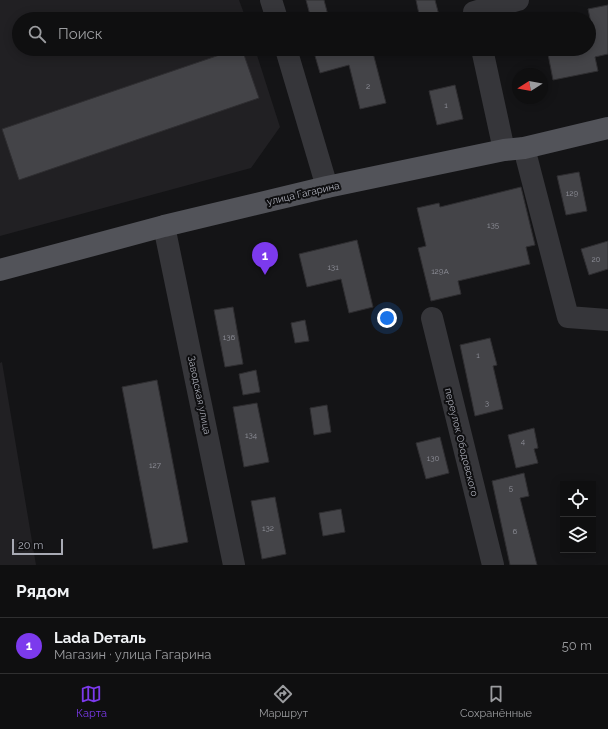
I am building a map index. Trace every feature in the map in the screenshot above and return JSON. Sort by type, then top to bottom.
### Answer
[{"type":"main road","name":"улица Гагарина","points":[[0,270],[164,226],[328,187],[608,128]]},
{"type":"street","points":[[271,0],[275,12]]},
{"type":"street","points":[[474,10],[518,0]]},
{"type":"street","points":[[288,56],[328,187]]},
{"type":"street","points":[[484,56],[568,317],[608,320]]},
{"type":"street","name":"Заводская улица","points":[[164,226],[234,565]]},
{"type":"street","name":"переулок Ободовского","points":[[432,318],[493,565]]},
{"type":"shaded area","points":[[0,0],[239,0],[243,12],[12,12],[12,56],[257,56],[280,127],[251,168],[0,236]]},
{"type":"shaded area","points":[[2,362],[36,565],[0,565],[0,363]]},
{"type":"building","points":[[306,0],[324,0],[327,12],[309,12]]},
{"type":"building","points":[[416,0],[435,0],[438,12],[419,12]]},
{"type":"building","points":[[608,5],[608,54],[595,57],[598,71],[553,80],[548,56],[596,56],[596,12],[589,12],[588,9]]},
{"type":"building","points":[[216,56],[244,56],[259,98],[19,180],[2,129]]},
{"type":"building","points":[[315,56],[374,56],[386,103],[360,109],[349,65],[320,73]]},
{"type":"building","points":[[455,85],[463,119],[437,125],[429,91]]},
{"type":"building","points":[[579,172],[587,211],[566,215],[557,176]]},
{"type":"building","points":[[521,187],[535,245],[526,247],[530,264],[458,281],[461,294],[431,301],[418,248],[426,246],[417,208],[439,203],[440,207]]},
{"type":"building","points":[[357,240],[373,307],[349,313],[341,279],[307,287],[299,254]]},
{"type":"building","points":[[608,241],[608,269],[589,275],[581,249]]},
{"type":"building","points":[[233,307],[243,364],[225,367],[214,310]]},
{"type":"building","points":[[305,320],[309,341],[295,343],[291,323]]},
{"type":"building","points":[[490,338],[497,365],[493,366],[503,409],[475,416],[460,345]]},
{"type":"building","points":[[256,370],[260,392],[243,395],[239,374]]},
{"type":"building","points":[[157,380],[188,542],[153,549],[122,387]]},
{"type":"building","points":[[257,403],[269,462],[244,467],[233,407]]},
{"type":"building","points":[[327,405],[331,432],[314,435],[310,408]]},
{"type":"building","points":[[534,428],[538,448],[534,449],[538,463],[516,468],[508,435]]},
{"type":"building","points":[[440,437],[449,473],[426,479],[416,443]]},
{"type":"building","points":[[524,473],[529,496],[520,498],[537,565],[510,565],[492,481]]},
{"type":"building","points":[[275,497],[286,554],[262,559],[251,501]]},
{"type":"building","points":[[341,509],[345,532],[323,536],[319,513]]},
{"type":"place","name":"Lada Dеталь","points":[[265,275]]}]
